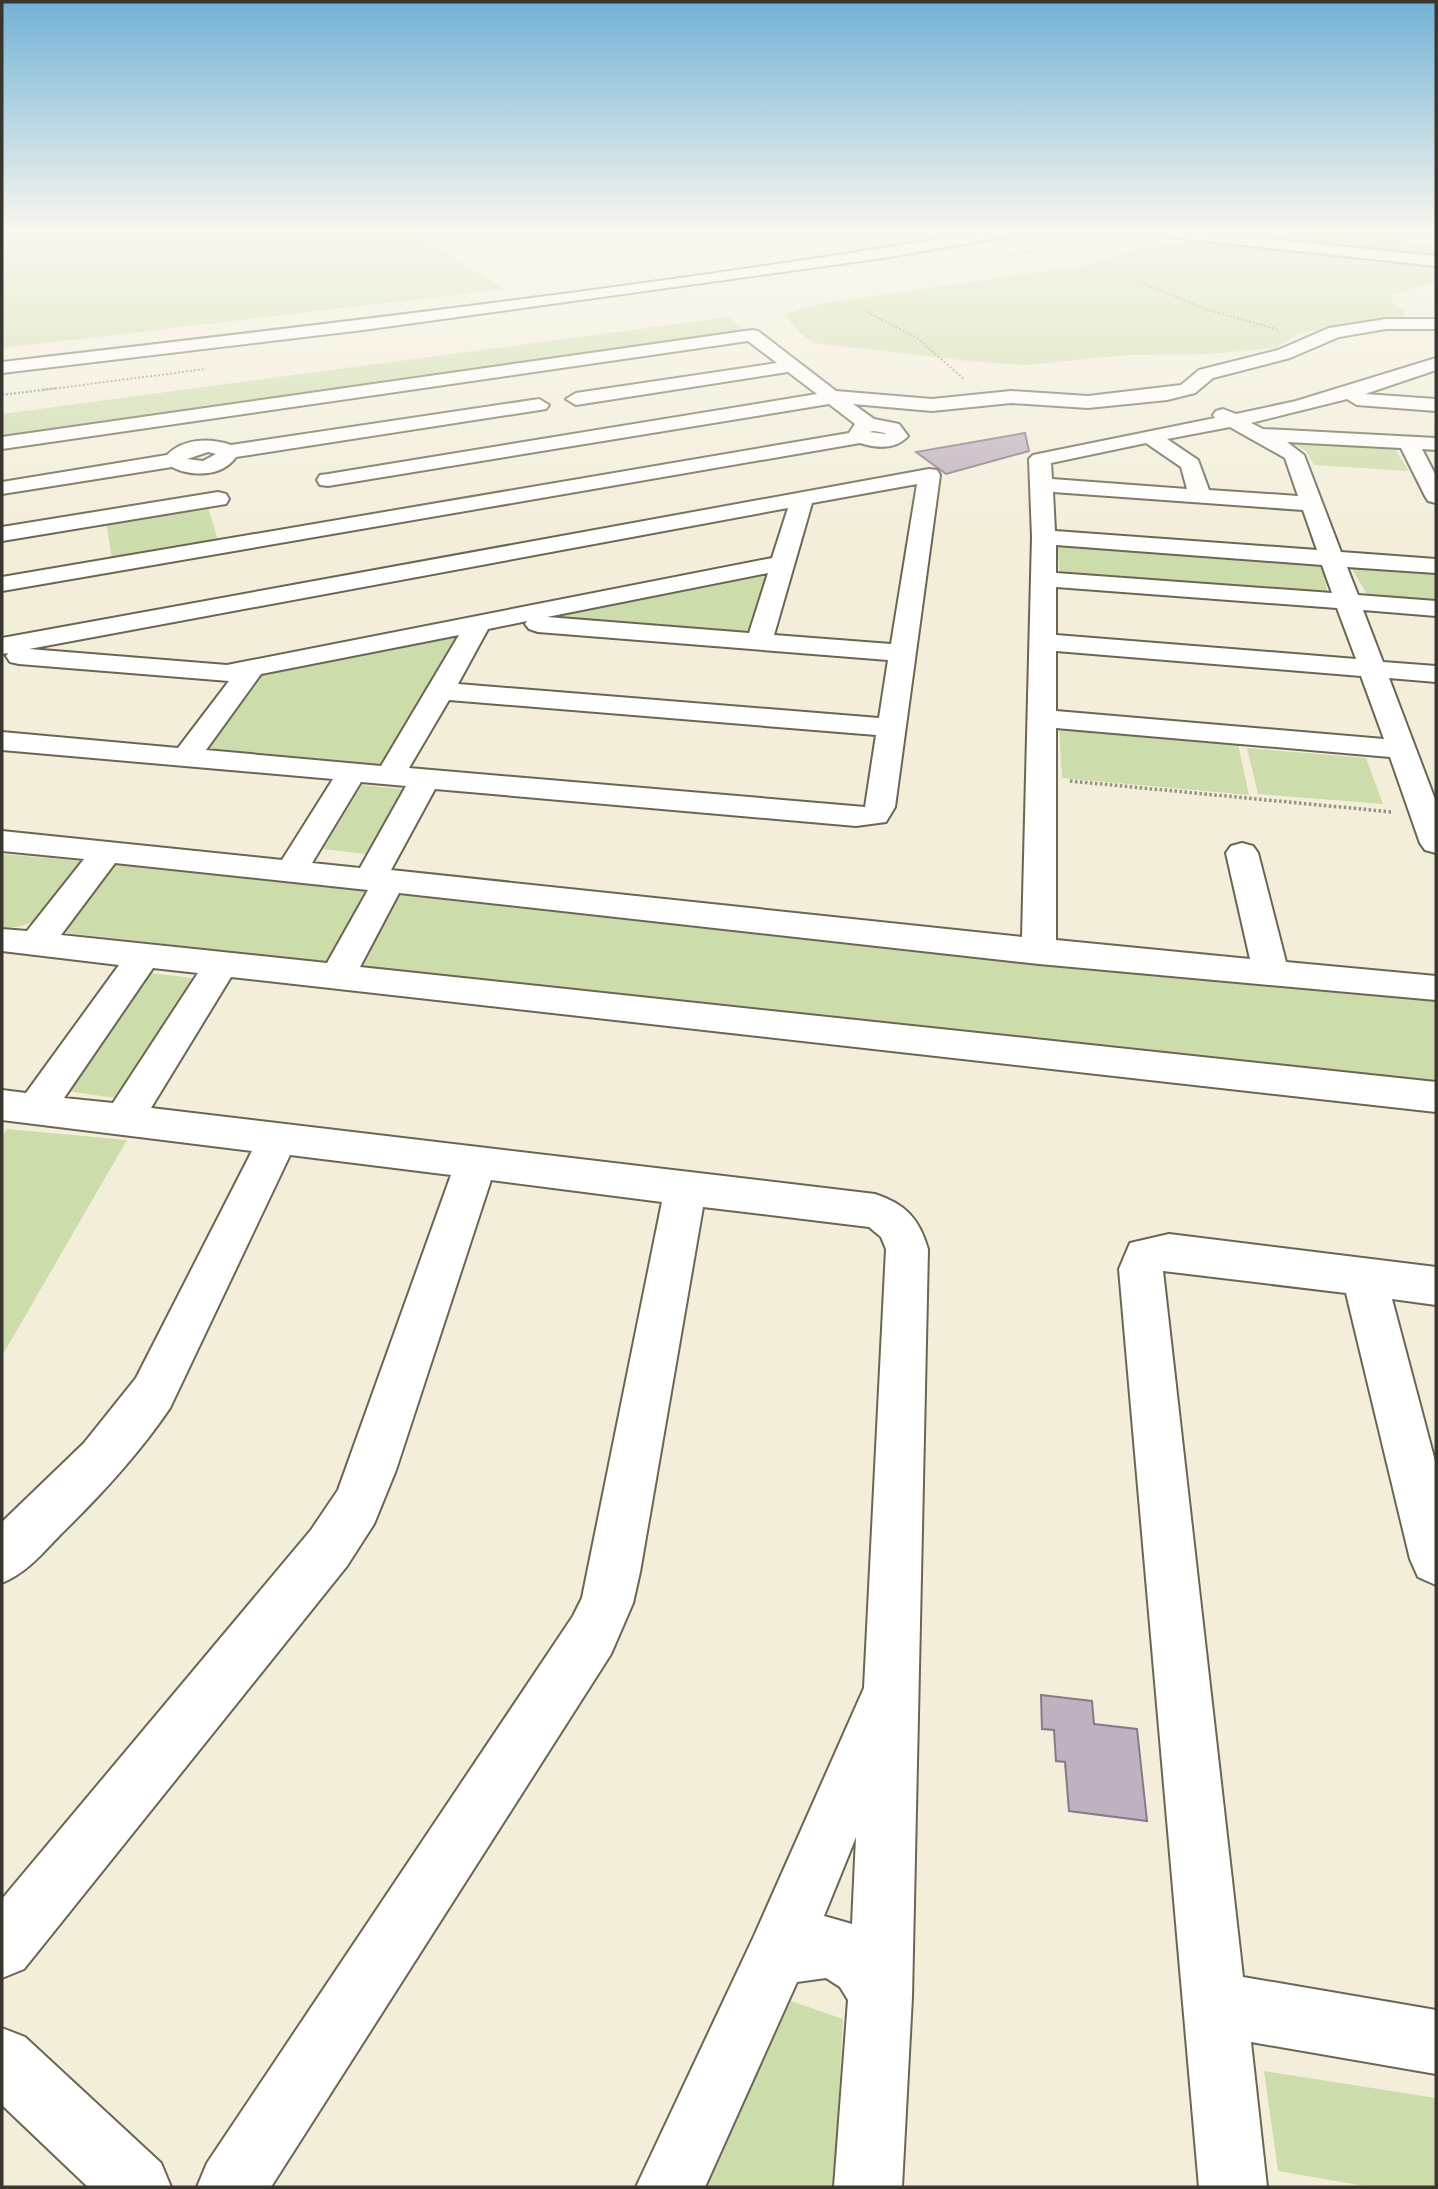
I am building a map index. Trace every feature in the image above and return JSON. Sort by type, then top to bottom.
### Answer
[{"type":"street","points":[[2,368],[284,334]]},
{"type":"street","points":[[328,480],[833,397],[932,405],[999,398],[1088,401],[1181,391],[1206,374],[1284,354],[1335,334]]},
{"type":"street","points":[[2,443],[752,335],[833,397],[866,431],[625,477],[2,584]]},
{"type":"street","points":[[2,488],[176,460],[181,452],[203,456],[219,447],[228,452],[558,404],[792,366]]},
{"type":"street","points":[[530,367],[558,404],[625,477]]},
{"type":"street","points":[[1039,952],[1044,579],[1040,460],[1046,456],[1233,420],[1430,371]]},
{"type":"street","points":[[1181,391],[1294,455],[1436,843]]},
{"type":"street","points":[[1337,396],[1436,405]]},
{"type":"street","points":[[186,416],[203,456],[232,544]]},
{"type":"street","points":[[1261,435],[1436,444]]},
{"type":"street","points":[[1148,436],[1191,464],[1200,496]]},
{"type":"street","points":[[309,440],[350,524]]},
{"type":"street","points":[[1408,442],[1436,496]]},
{"type":"street","points":[[2,646],[929,475],[880,807],[875,815],[866,817],[2,741]]},
{"type":"street","points":[[1041,485],[1311,504]]},
{"type":"street","points":[[2,534],[218,499]]},
{"type":"street","points":[[759,642],[802,499]]},
{"type":"street","points":[[1044,537],[1436,566]]},
{"type":"street","points":[[2,655],[227,673],[782,563]]},
{"type":"street","points":[[1044,579],[1436,608]]},
{"type":"street","points":[[485,622],[903,653]]},
{"type":"street","points":[[390,775],[485,622]]},
{"type":"street","points":[[1043,642],[1436,674]]},
{"type":"street","points":[[186,757],[252,668]]},
{"type":"street","points":[[441,691],[891,728]]},
{"type":"street","points":[[1042,718],[1401,749]]},
{"type":"street","points":[[292,870],[352,772]]},
{"type":"street","points":[[337,977],[425,779]]},
{"type":"street","points":[[2,841],[380,878],[1039,952],[1436,988]]},
{"type":"street","points":[[19,942],[107,851]]},
{"type":"street","points":[[1242,853],[1270,974]]},
{"type":"street","points":[[19,942],[1436,1097]]},
{"type":"street","points":[[18,1107],[143,956]]},
{"type":"street","points":[[123,1120],[222,964]]},
{"type":"street","points":[[18,1107],[875,1211],[889,1217],[904,1237],[907,1249],[880,1997],[868,2187]]},
{"type":"street","points":[[7,1544],[113,1448],[137,1419],[153,1393],[278,1139]]},
{"type":"street","points":[[2,1947],[329,1548],[356,1507],[372,1470],[477,1163]]},
{"type":"street","points":[[231,2187],[592,1635],[607,1603],[685,1189]]},
{"type":"street","points":[[1233,2187],[1141,1269],[1145,1256],[1169,1252],[1436,1286]]},
{"type":"street","points":[[1364,1277],[1436,1559]]},
{"type":"street","points":[[670,2187],[776,1958],[890,1686]]},
{"type":"street","points":[[776,1958],[818,1945],[849,1953],[863,1965],[880,1997]]},
{"type":"street","points":[[1214,2004],[1436,2042]]},
{"type":"street","points":[[2,2060],[137,2187]]},
{"type":"path","points":[[910,334],[972,386],[999,398]]},
{"type":"path","points":[[1287,334],[1309,343]]},
{"type":"path","points":[[1041,778],[1426,815]]},
{"type":"green space","points":[[2,334],[120,334],[2,348]]},
{"type":"green space","points":[[600,334],[733,334],[2,439],[2,414]]},
{"type":"green space","points":[[802,334],[1297,334],[1276,348],[1208,354],[1127,355],[1026,365],[815,343]]},
{"type":"green space","points":[[1284,439],[1392,444],[1409,471],[1314,465],[1306,451]]},
{"type":"green space","points":[[207,503],[218,541],[112,559],[106,520]]},
{"type":"green space","points":[[1057,543],[1322,562],[1328,595],[1060,576]]},
{"type":"green space","points":[[1349,564],[1436,570],[1436,602],[1368,596]]},
{"type":"green space","points":[[773,569],[750,635],[561,620],[556,613]]},
{"type":"green space","points":[[463,631],[384,765],[206,748],[266,671]]},
{"type":"green space","points":[[1059,724],[1237,739],[1249,795],[1062,778]]},
{"type":"green space","points":[[1247,748],[1366,758],[1383,804],[1258,794]]},
{"type":"green space","points":[[362,785],[411,790],[374,855],[323,849]]},
{"type":"green space","points":[[2,854],[80,861],[82,870],[38,918],[16,927],[2,927]]},
{"type":"green space","points":[[113,862],[371,889],[331,963],[59,932]]},
{"type":"green space","points":[[398,894],[1436,999],[1436,1083],[359,969]]},
{"type":"green space","points":[[143,972],[200,979],[122,1099],[60,1090]]},
{"type":"green space","points":[[7,1129],[127,1140],[2,1356],[2,1136]]},
{"type":"green space","points":[[791,2001],[843,2019],[834,2187],[706,2187]]},
{"type":"green space","points":[[1264,2071],[1436,2098],[1436,2187],[1370,2187],[1278,2171]]},
{"type":"building","points":[[1025,433],[1029,451],[946,474],[916,452]]},
{"type":"building","points":[[1041,1695],[1092,1701],[1094,1724],[1137,1729],[1147,1821],[1069,1811],[1065,1762],[1056,1761],[1054,1730],[1042,1729]]}]
